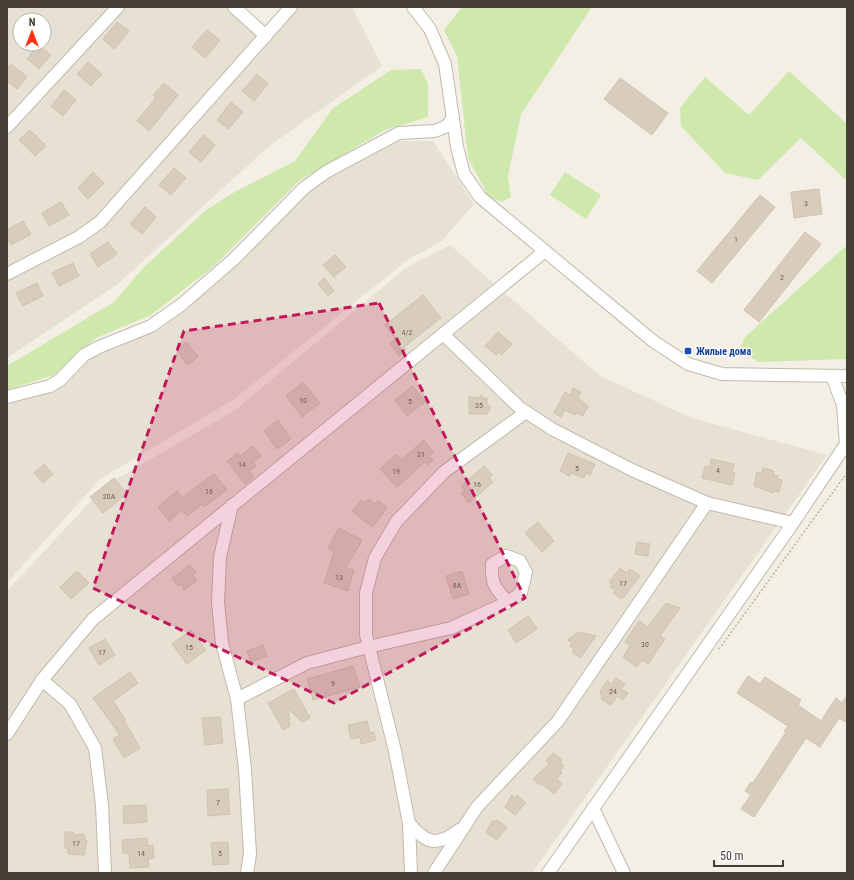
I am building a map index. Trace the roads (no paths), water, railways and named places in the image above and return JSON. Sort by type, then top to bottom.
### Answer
[{"type":"street","points":[[234,7],[266,36]]},
{"type":"street","points":[[7,274],[80,237],[100,222],[291,7]]},
{"type":"street","points":[[413,7],[430,29],[445,64],[457,147],[464,174],[480,197],[653,341],[688,364],[722,374],[847,376]]},
{"type":"street","points":[[7,127],[114,8]]},
{"type":"street","points":[[7,397],[50,386],[60,380],[84,355],[99,347],[151,326],[181,305],[234,259],[304,188],[326,172],[399,134],[435,131],[447,126],[453,117]]},
{"type":"street","points":[[7,734],[42,680],[93,619],[545,251]]},
{"type":"street","points":[[442,334],[526,412],[552,429],[632,470],[707,503],[793,523]]},
{"type":"street","points":[[548,873],[793,523],[846,444],[843,406],[832,376]]},
{"type":"street","points":[[411,873],[409,823],[395,751],[366,635],[366,593],[375,558],[396,522],[444,472],[526,412]]},
{"type":"street","points":[[434,873],[477,807],[558,721],[707,503]]},
{"type":"street","points":[[232,506],[220,557],[218,602],[222,643],[238,699],[246,769],[250,854],[247,873]]},
{"type":"street","points":[[238,699],[307,663],[451,628],[508,602]]},
{"type":"street","points":[[42,680],[70,704],[95,748],[102,805],[105,873]]},
{"type":"street","points":[[593,808],[624,873]]},
{"type":"street","points":[[409,823],[420,837],[433,842],[448,838],[465,825]]},
{"type":"place","name":"Жилые дома","points":[[688,351]]}]
